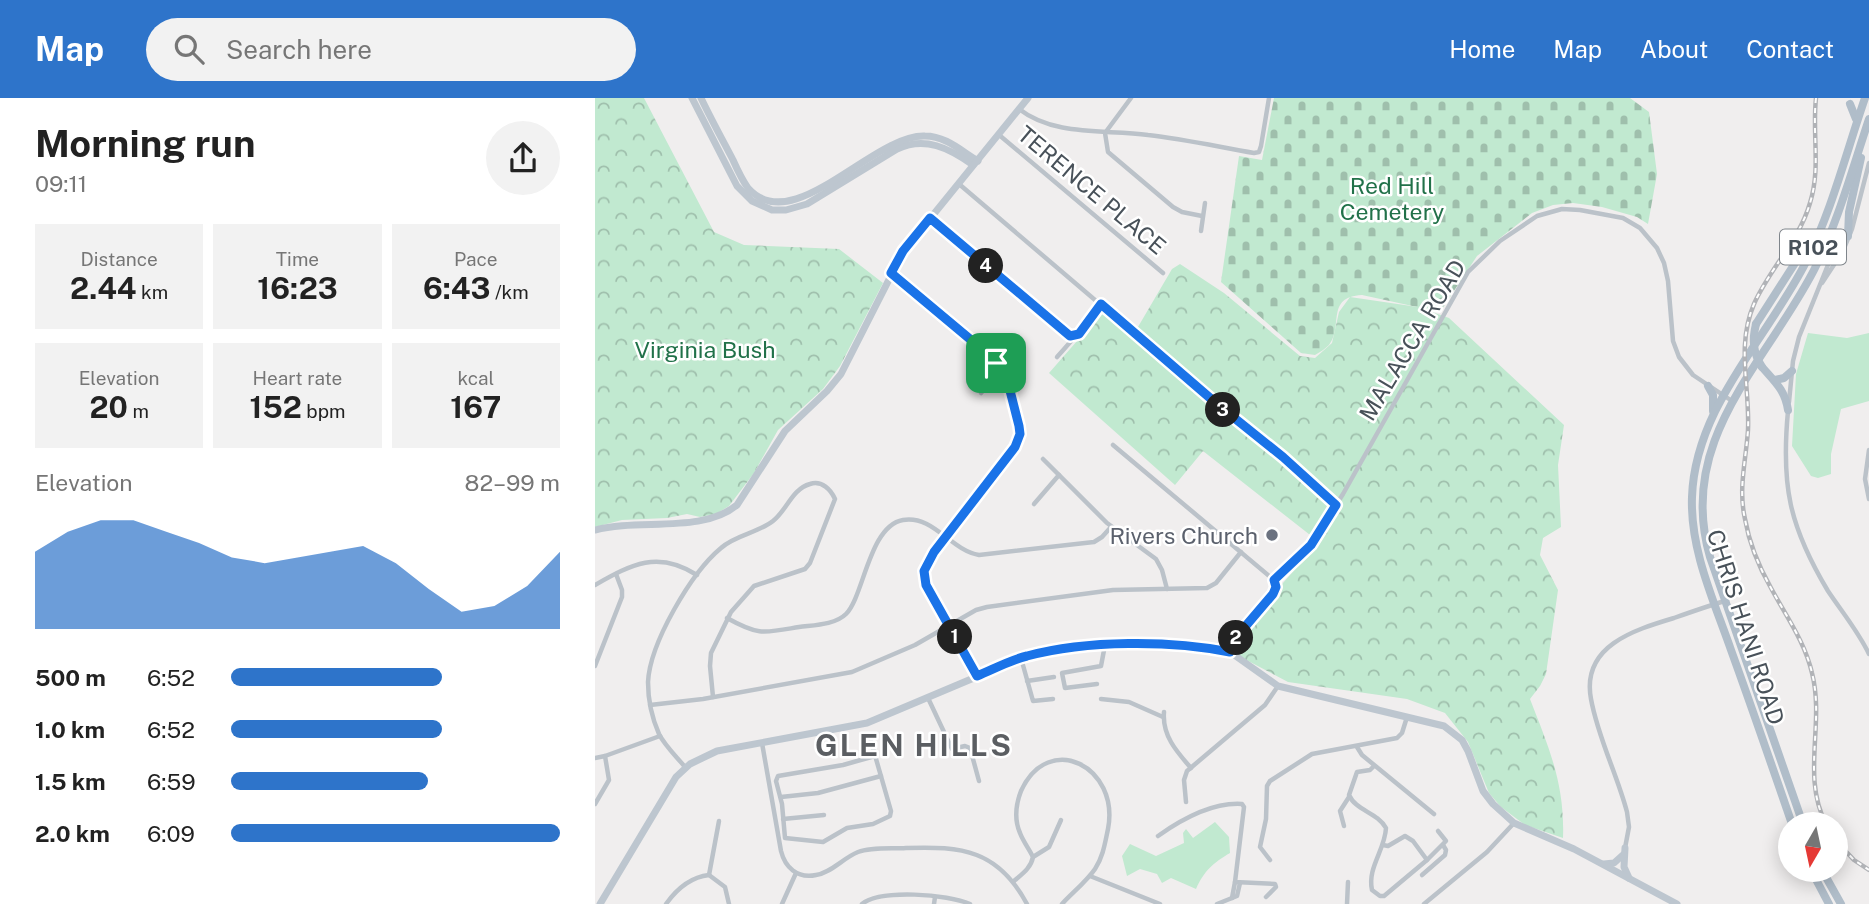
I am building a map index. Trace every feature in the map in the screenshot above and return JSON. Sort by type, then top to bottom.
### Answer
[{"type":"main road","name":"CHRIS HANI ROAD","points":[[1788,812],[1698,551],[1692,498],[1696,458],[1723,396],[1796,280],[1826,214],[1865,98]]},
{"type":"main road","points":[[1850,104],[1857,122]]},
{"type":"main road","name":"CHRIS HANI ROAD","points":[[1800,812],[1706,544],[1702,494],[1709,452],[1732,401],[1813,270],[1839,212],[1869,119]]},
{"type":"main road","points":[[1848,236],[1849,212],[1861,160],[1861,141]]},
{"type":"main road","points":[[1788,410],[1784,393],[1755,355],[1753,343],[1756,324],[1826,214]]},
{"type":"main road","points":[[1775,380],[1784,378],[1792,371]]},
{"type":"main road","points":[[1708,386],[1713,395],[1713,414]]},
{"type":"main road","points":[[1817,882],[1829,904]]},
{"type":"main road","points":[[1829,882],[1841,902]]},
{"type":"street","points":[[692,98],[747,187],[769,202],[805,201],[903,139],[933,136],[976,163]]},
{"type":"street","points":[[701,98],[730,162]]},
{"type":"street","points":[[595,530],[613,526],[709,520],[737,505],[785,431],[841,374],[903,251],[1028,98]]},
{"type":"street","points":[[1132,98],[1105,133],[1105,145],[1110,154],[1173,207],[1182,212],[1202,216]]},
{"type":"street","points":[[1019,109],[1042,123],[1105,133],[1149,135],[1254,153],[1260,149],[1269,98]]},
{"type":"street","name":"TERENCE PLACE","points":[[999,134],[1163,273]]},
{"type":"street","points":[[953,148],[977,150],[990,145]]},
{"type":"street","points":[[953,148],[962,163],[960,182]]},
{"type":"street","points":[[1869,163],[1856,217],[1848,236],[1838,240],[1799,337],[1788,410],[1785,476],[1792,515],[1826,587],[1869,654]]},
{"type":"street","points":[[960,182],[1336,505]]},
{"type":"street","points":[[1201,231],[1205,203]]},
{"type":"street","name":"MALACCA ROAD","points":[[1230,652],[1238,635],[1273,594],[1276,587],[1274,580],[1311,545],[1468,272],[1500,241],[1544,214],[1562,209],[1599,213],[1630,220],[1644,232],[1664,263],[1675,349],[1687,370],[1732,401]]},
{"type":"street","points":[[930,218],[1033,306],[1074,337]]},
{"type":"street","points":[[891,273],[1001,368],[1011,391],[1019,426],[1018,440],[928,562],[924,576],[926,585],[977,676]]},
{"type":"street","points":[[1057,357],[1079,334],[1101,304]]},
{"type":"street","points":[[981,393],[1001,368]]},
{"type":"street","points":[[1114,445],[1274,580]]},
{"type":"street","points":[[1869,450],[1865,479],[1869,499]]},
{"type":"street","points":[[1043,459],[1111,527],[1156,559],[1161,565],[1167,589]]},
{"type":"street","points":[[1034,504],[1059,475]]},
{"type":"street","points":[[685,767],[660,736],[650,705],[648,683],[653,661],[675,605],[721,547],[772,522],[793,496],[806,486],[815,483],[822,485],[835,499],[810,563],[799,572],[754,586],[727,618],[711,653],[709,666],[713,697]]},
{"type":"street","points":[[727,618],[758,633],[838,619],[848,612],[872,554],[891,526],[900,521],[921,520],[969,552],[985,555],[1094,541],[1111,527]]},
{"type":"street","points":[[650,705],[713,697],[852,672],[915,645],[976,610],[987,607],[1113,590],[1200,589],[1212,586],[1241,552]]},
{"type":"street","points":[[595,585],[615,574],[653,560],[664,561],[697,575]]},
{"type":"street","points":[[595,666],[621,601],[622,590],[615,574]]},
{"type":"street","points":[[1630,879],[1624,867],[1629,827],[1627,812],[1590,697],[1591,675],[1606,648],[1624,636],[1725,601]]},
{"type":"street","points":[[1097,684],[1065,688],[1062,674],[1101,666],[1105,645]]},
{"type":"street","points":[[600,904],[685,767],[717,751],[867,723],[1021,657],[1105,645],[1168,645],[1230,652],[1278,686],[1444,726],[1462,740],[1483,791],[1514,823],[1574,849],[1677,904]]},
{"type":"street","points":[[1021,657],[1033,701],[1053,699]]},
{"type":"street","points":[[1027,681],[1054,677]]},
{"type":"street","points":[[1186,802],[1184,779],[1191,768],[1265,705],[1278,686]]},
{"type":"street","points":[[928,698],[953,750],[965,746],[969,748],[979,781]]},
{"type":"street","points":[[1101,699],[1129,702],[1163,714],[1163,723],[1173,746],[1191,768]]},
{"type":"street","points":[[1270,860],[1260,847],[1266,819],[1268,783],[1312,754],[1397,738],[1405,727],[1407,716]]},
{"type":"street","points":[[595,758],[605,757],[660,736]]},
{"type":"street","points":[[870,738],[891,811],[888,817],[879,822],[850,827],[820,842],[786,839],[783,806],[776,777],[780,774],[843,765],[875,756]]},
{"type":"street","points":[[762,743],[783,859],[796,873],[816,875],[865,851],[947,847],[988,860],[1014,881],[1027,904]]},
{"type":"street","points":[[1357,747],[1374,766],[1434,814]]},
{"type":"street","points":[[595,804],[609,780],[605,757]]},
{"type":"street","points":[[1033,856],[1017,822],[1016,809],[1020,796],[1037,768],[1058,761],[1075,761],[1100,780],[1110,804],[1105,845],[1100,861],[1090,876],[1062,904]]},
{"type":"street","points":[[1344,826],[1340,811],[1349,797],[1357,772],[1370,770],[1374,766]]},
{"type":"street","points":[[781,797],[818,793],[881,776]]},
{"type":"street","points":[[1349,797],[1384,824],[1386,831],[1383,845],[1373,868],[1370,884],[1372,890],[1380,896],[1384,896],[1443,845],[1445,839],[1438,831]]},
{"type":"street","points":[[1159,836],[1188,817],[1226,804],[1242,804],[1244,807],[1238,894],[1217,904]]},
{"type":"street","points":[[773,808],[783,806]]},
{"type":"street","points":[[783,819],[824,815]]},
{"type":"street","points":[[1014,881],[1028,868],[1033,856],[1049,846],[1061,820]]},
{"type":"street","points":[[709,875],[719,821]]},
{"type":"street","points":[[1423,904],[1487,852],[1514,823]]},
{"type":"street","points":[[1383,845],[1388,846],[1402,836],[1407,836],[1427,860]]},
{"type":"street","points":[[1422,875],[1445,855],[1443,845]]},
{"type":"street","points":[[1603,864],[1614,863],[1625,851]]},
{"type":"street","points":[[1618,873],[1625,851]]},
{"type":"street","points":[[782,904],[796,873]]},
{"type":"street","points":[[666,904],[694,878],[709,875],[725,887],[729,904]]},
{"type":"street","points":[[1090,876],[1141,901],[1160,904]]},
{"type":"street","points":[[1347,881],[1347,904]]},
{"type":"street","points":[[1238,882],[1275,884],[1276,887],[1266,897]]},
{"type":"street","points":[[862,904],[879,896],[935,897],[969,904]]},
{"type":"street","points":[[934,904],[935,897]]},
{"type":"green space","name":"Virginia Bush","points":[[595,98],[644,98],[714,232],[744,245],[839,249],[883,283],[840,366],[823,389],[778,430],[754,473],[729,506],[716,514],[622,520],[595,527]]},
{"type":"green space","name":"Red Hill Cemetery","points":[[1274,98],[1630,98],[1649,112],[1657,174],[1648,224],[1637,217],[1602,207],[1573,203],[1553,205],[1532,213],[1477,256],[1440,312],[1362,295],[1351,297],[1339,307],[1329,345],[1315,355],[1301,353],[1221,282],[1239,156],[1262,160]]},
{"type":"green space","points":[[1180,264],[1224,293],[1300,356],[1315,358],[1332,343],[1339,312],[1350,297],[1418,307],[1449,318],[1564,425],[1558,465],[1561,527],[1543,538],[1540,555],[1558,590],[1546,674],[1530,699],[1558,783],[1563,838],[1525,825],[1501,807],[1489,793],[1468,742],[1445,713],[1407,699],[1288,682],[1235,654],[1269,599],[1319,542],[1203,451],[1175,485],[1049,373],[1106,308],[1135,332],[1172,269]]},
{"type":"green space","points":[[1808,333],[1847,338],[1869,333],[1869,401],[1841,409],[1831,454],[1831,474],[1818,478],[1811,476],[1792,446],[1796,374]]},
{"type":"green space","points":[[1215,822],[1229,837],[1230,853],[1210,868],[1196,889],[1171,878],[1162,883],[1157,874],[1140,869],[1127,876],[1122,856],[1130,844],[1156,856],[1184,843],[1183,833],[1186,829],[1193,838]]},
{"type":"railway","points":[[1816,98],[1816,164],[1810,203],[1799,230],[1754,304],[1746,335],[1748,430],[1742,497],[1755,554],[1800,640],[1812,673],[1816,711],[1815,787],[1821,812]]},
{"type":"railway","points":[[1848,854],[1869,870]]},
{"type":"place","name":"Rivers Church","points":[[1272,535]]},
{"type":"district","name":"GLEN HILLS","points":[[914,745]]},
{"type":"route","points":[[930,218],[1070,336],[1079,334],[1101,304],[1336,505],[1311,545],[1274,580],[1276,587],[1273,594],[1235,639],[1230,652],[1168,645],[1106,644],[1026,656],[977,676],[926,585],[924,571],[934,552],[1011,453],[1018,440],[1019,426],[1009,383],[996,363],[891,273],[903,251],[930,218]]}]
